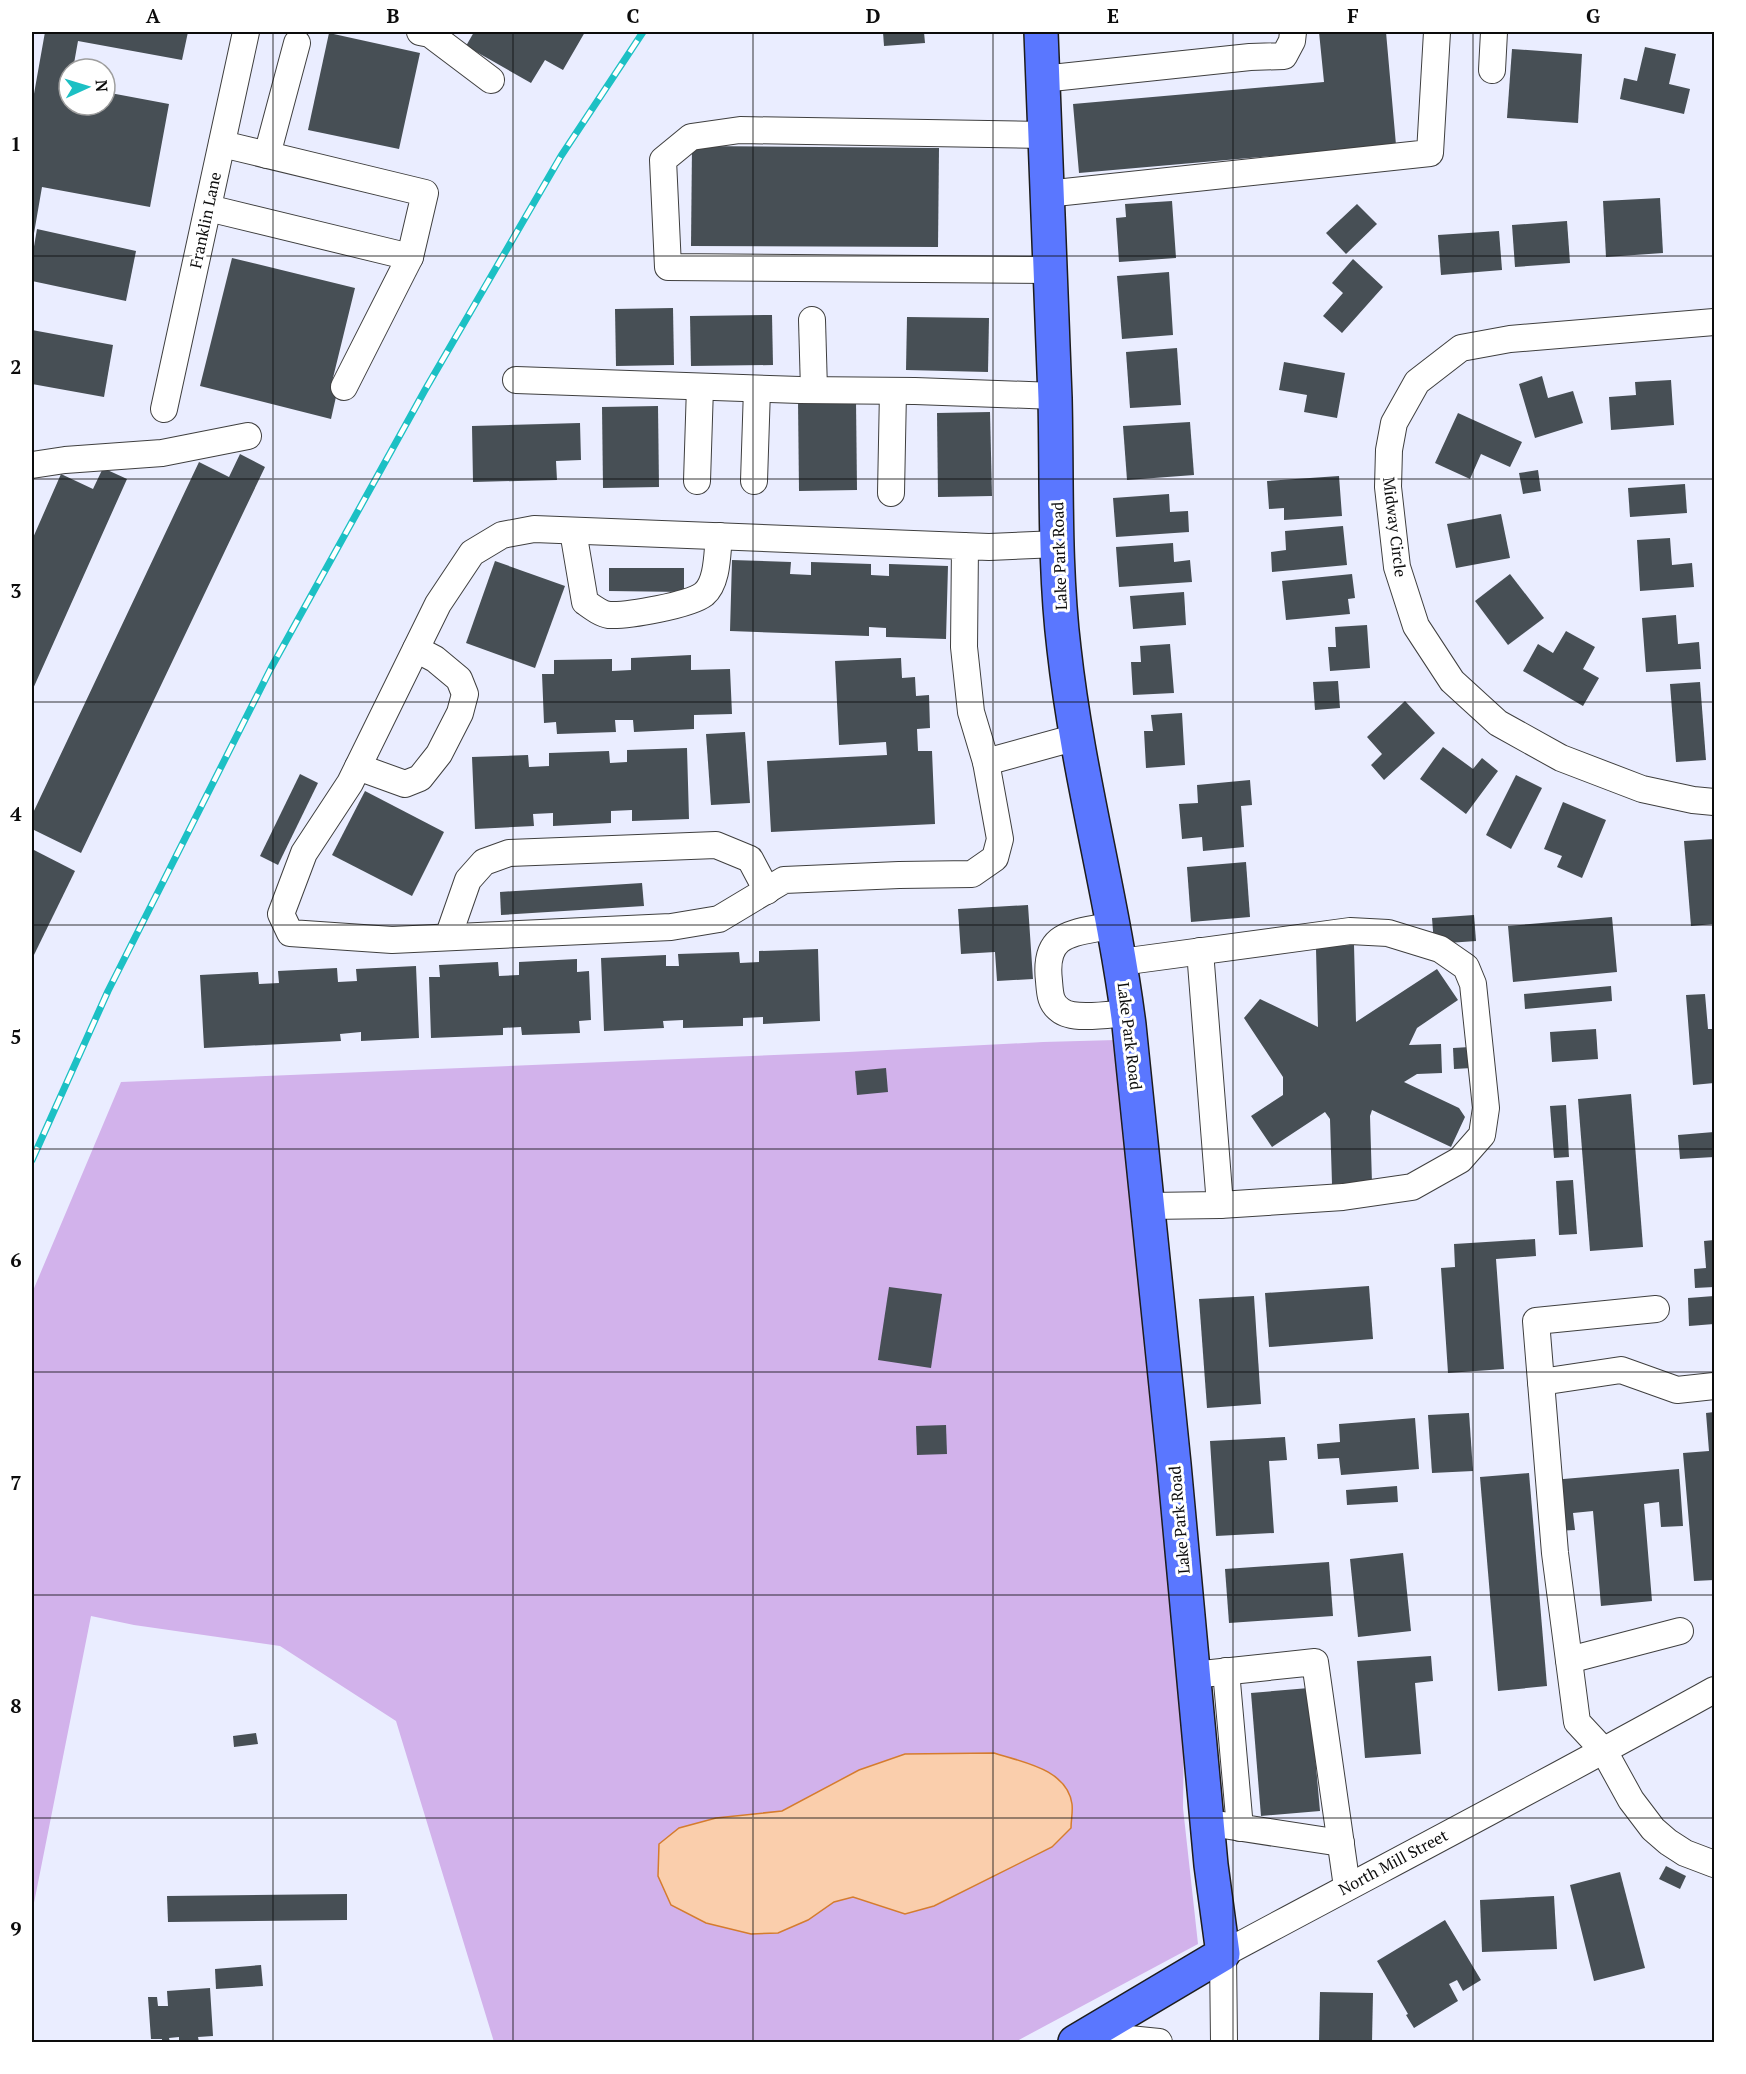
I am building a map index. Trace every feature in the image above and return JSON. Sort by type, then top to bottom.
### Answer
[{"type":"main road","name":"Lake Park Road","points":[[1041,32],[1058,544],[1064,648],[1077,737],[1121,962],[1128,1013],[1207,1823],[1216,1912],[1223,1954]]},
{"type":"main road","name":"North Mill Street","points":[[1082,2039],[1223,1954]]},
{"type":"street","name":"Franklin Lane","points":[[164,409],[246,32]]},
{"type":"street","points":[[420,32],[430,34],[491,80]]},
{"type":"street","points":[[1042,79],[1250,57],[1284,56],[1292,41],[1293,32]]},
{"type":"street","points":[[1046,194],[1430,153],[1437,32]]},
{"type":"street","points":[[1492,70],[1494,32]]},
{"type":"street","points":[[267,155],[297,43]]},
{"type":"street","points":[[1044,135],[740,130],[691,137],[663,160],[668,267],[1050,270]]},
{"type":"street","points":[[222,144],[425,193],[410,257],[344,387]]},
{"type":"street","points":[[208,208],[410,257]]},
{"type":"street","points":[[812,320],[814,390]]},
{"type":"street","name":"Midway Circle","points":[[1714,322],[1510,339],[1461,348],[1417,382],[1394,423],[1389,450],[1388,486],[1397,567],[1416,627],[1452,681],[1498,723],[1561,758],[1642,789],[1714,802]]},
{"type":"street","points":[[516,380],[757,389],[1054,396]]},
{"type":"street","points":[[697,481],[700,387]]},
{"type":"street","points":[[754,481],[757,389]]},
{"type":"street","points":[[891,493],[893,391]]},
{"type":"street","points":[[32,465],[65,460],[162,453],[248,436]]},
{"type":"street","points":[[965,546],[964,647],[971,712],[986,762],[1000,839],[995,858],[972,874],[784,880],[719,919],[670,927],[392,940],[290,933],[281,914],[304,853],[358,767],[438,604],[472,553],[502,535],[534,529],[965,546],[1058,544]]},
{"type":"street","points":[[573,531],[585,602],[607,615],[633,614],[681,603],[704,594],[715,575],[719,536]]},
{"type":"street","points":[[358,767],[405,784],[420,778],[439,754],[460,713],[465,694],[459,679],[435,659],[416,649]]},
{"type":"street","points":[[986,762],[1077,737]]},
{"type":"street","points":[[448,937],[468,880],[484,862],[509,853],[716,845],[750,859],[767,891]]},
{"type":"street","points":[[1113,925],[1068,935],[1056,942],[1052,948],[1048,971],[1051,1000],[1060,1011],[1075,1016],[1128,1013]]},
{"type":"street","points":[[1121,962],[1350,931],[1388,933],[1440,949],[1466,967],[1473,984],[1486,1108],[1482,1135],[1460,1160],[1412,1187],[1343,1197],[1220,1205],[1148,1206]]},
{"type":"street","points":[[1200,951],[1220,1205]]},
{"type":"street","points":[[1656,1310],[1536,1321],[1555,1553],[1577,1722],[1604,1751],[1631,1800],[1653,1829],[1685,1853],[1714,1864]]},
{"type":"street","points":[[1541,1382],[1620,1370],[1677,1390],[1714,1386]]},
{"type":"street","points":[[1569,1660],[1680,1631]]},
{"type":"street","points":[[1193,1675],[1315,1662],[1347,1887]]},
{"type":"street","points":[[1226,1671],[1240,1828]]},
{"type":"street","name":"North Mill Street","points":[[1223,1954],[1714,1690]]},
{"type":"street","points":[[1207,1823],[1341,1843]]},
{"type":"street","name":"Lake Park Road","points":[[1223,1954],[1224,2043]]},
{"type":"street","points":[[1082,2039],[1159,2043]]},
{"type":"shaded area","points":[[1116,1040],[1184,1726],[1183,1808],[1198,1944],[1015,2042],[494,2042],[396,1721],[280,1646],[134,1625],[91,1616],[32,1913],[32,1293],[121,1082]]},
{"type":"shaded area","points":[[994,1753],[1042,1769],[1062,1783],[1072,1804],[1071,1828],[1052,1847],[934,1906],[905,1914],[853,1897],[834,1902],[808,1920],[778,1933],[751,1934],[706,1923],[671,1905],[658,1876],[659,1844],[679,1828],[716,1818],[782,1811],[859,1770],[905,1754]]},
{"type":"building","points":[[45,32],[188,32],[182,60],[78,41],[75,57],[57,57],[57,117],[117,117],[117,94],[169,104],[150,207],[42,187],[33,239],[32,105]]},
{"type":"building","points":[[474,32],[585,32],[563,70],[545,60],[531,83],[466,46]]},
{"type":"building","points":[[883,32],[924,32],[925,43],[884,46]]},
{"type":"building","points":[[1319,32],[1386,32],[1396,145],[1079,173],[1073,104],[1324,82]]},
{"type":"building","points":[[329,33],[420,53],[399,149],[308,130]]},
{"type":"building","points":[[1645,47],[1676,54],[1669,84],[1690,89],[1684,114],[1620,99],[1624,78],[1637,81]]},
{"type":"building","points":[[1512,49],[1582,54],[1578,123],[1507,118]]},
{"type":"building","points":[[692,146],[939,148],[938,247],[691,246]]},
{"type":"building","points":[[1660,198],[1663,253],[1606,257],[1603,201]]},
{"type":"building","points":[[1172,201],[1176,258],[1119,262],[1116,218],[1126,217],[1125,204]]},
{"type":"building","points":[[1357,204],[1377,224],[1346,254],[1326,233]]},
{"type":"building","points":[[1567,221],[1570,263],[1515,267],[1512,225]]},
{"type":"building","points":[[37,229],[136,251],[126,301],[32,281],[32,258]]},
{"type":"building","points":[[1499,231],[1502,270],[1441,275],[1438,235]]},
{"type":"building","points":[[232,258],[355,288],[331,386],[338,388],[331,419],[200,386]]},
{"type":"building","points":[[1353,259],[1383,287],[1342,333],[1323,316],[1343,293],[1332,283]]},
{"type":"building","points":[[1169,272],[1173,335],[1122,339],[1117,276]]},
{"type":"building","points":[[673,308],[674,365],[616,366],[615,309]]},
{"type":"building","points":[[772,315],[773,365],[691,366],[690,316]]},
{"type":"building","points":[[907,317],[989,318],[988,372],[906,370]]},
{"type":"building","points":[[32,330],[113,345],[104,397],[32,384]]},
{"type":"building","points":[[1177,348],[1181,405],[1130,408],[1126,352]]},
{"type":"building","points":[[1284,362],[1345,373],[1337,418],[1304,412],[1307,395],[1279,390]]},
{"type":"building","points":[[1542,376],[1548,398],[1573,391],[1583,423],[1535,438],[1519,384]]},
{"type":"building","points":[[1671,380],[1674,425],[1611,430],[1609,397],[1636,395],[1635,382]]},
{"type":"building","points":[[798,400],[856,400],[857,490],[799,491]]},
{"type":"building","points":[[658,406],[659,487],[603,488],[602,407]]},
{"type":"building","points":[[990,412],[992,496],[938,497],[937,413]]},
{"type":"building","points":[[1458,413],[1522,442],[1510,467],[1481,454],[1470,479],[1435,463]]},
{"type":"building","points":[[1190,422],[1194,475],[1127,480],[1123,426]]},
{"type":"building","points":[[580,423],[581,460],[556,461],[557,480],[473,482],[472,426]]},
{"type":"building","points":[[240,454],[265,467],[81,853],[32,829],[32,815],[199,462],[229,477]]},
{"type":"building","points":[[103,468],[127,479],[32,691],[32,540],[61,474],[93,489]]},
{"type":"building","points":[[1538,470],[1541,491],[1523,494],[1519,473]]},
{"type":"building","points":[[1339,476],[1342,516],[1284,520],[1284,508],[1269,509],[1267,481]]},
{"type":"building","points":[[1685,484],[1687,513],[1630,517],[1628,488]]},
{"type":"building","points":[[1169,494],[1170,512],[1188,511],[1189,532],[1116,537],[1113,498]]},
{"type":"building","points":[[1501,514],[1510,558],[1456,568],[1447,524]]},
{"type":"building","points":[[1343,526],[1347,565],[1272,572],[1271,552],[1286,550],[1285,531]]},
{"type":"building","points":[[1670,538],[1672,565],[1692,563],[1694,587],[1640,591],[1637,540]]},
{"type":"building","points":[[1173,543],[1174,562],[1190,560],[1192,582],[1119,587],[1116,547]]},
{"type":"building","points":[[732,560],[791,562],[790,574],[811,575],[811,562],[871,564],[871,575],[889,576],[889,564],[948,566],[946,639],[886,637],[886,628],[869,627],[869,636],[730,631]]},
{"type":"building","points":[[495,561],[565,586],[535,668],[466,643]]},
{"type":"building","points":[[609,568],[684,568],[684,592],[609,591]]},
{"type":"building","points":[[1352,574],[1355,598],[1348,599],[1350,614],[1286,620],[1282,581]]},
{"type":"building","points":[[1510,574],[1544,618],[1508,645],[1475,601]]},
{"type":"building","points":[[1184,592],[1186,625],[1133,629],[1130,596]]},
{"type":"building","points":[[1676,615],[1678,644],[1699,642],[1701,669],[1646,672],[1642,618]]},
{"type":"building","points":[[1367,625],[1370,668],[1330,671],[1328,647],[1336,647],[1335,627]]},
{"type":"building","points":[[1566,631],[1595,647],[1583,669],[1599,678],[1583,706],[1523,671],[1538,644],[1553,653]]},
{"type":"building","points":[[1170,644],[1174,693],[1133,695],[1131,662],[1141,662],[1140,646]]},
{"type":"building","points":[[691,655],[691,670],[730,669],[732,714],[694,715],[694,729],[634,732],[633,720],[615,720],[616,732],[557,734],[556,722],[544,723],[542,674],[554,674],[554,660],[612,659],[612,671],[631,670],[631,658]]},
{"type":"building","points":[[901,658],[902,678],[915,677],[916,696],[929,695],[930,728],[917,729],[918,751],[932,751],[935,824],[771,832],[767,761],[887,755],[886,742],[839,745],[835,661]]},
{"type":"building","points":[[1338,681],[1340,708],[1315,710],[1313,682]]},
{"type":"building","points":[[1700,682],[1706,760],[1676,762],[1670,684]]},
{"type":"building","points":[[1405,701],[1435,733],[1384,780],[1371,765],[1382,754],[1367,737]]},
{"type":"building","points":[[1182,713],[1185,765],[1146,768],[1144,731],[1153,731],[1151,715]]},
{"type":"building","points":[[745,732],[750,803],[711,805],[706,734]]},
{"type":"building","points":[[1443,747],[1473,769],[1482,758],[1498,771],[1466,814],[1420,779]]},
{"type":"building","points":[[687,748],[689,819],[632,821],[632,810],[611,811],[611,823],[553,826],[553,813],[533,814],[534,826],[475,829],[472,757],[528,755],[529,767],[549,766],[549,753],[609,751],[610,763],[627,762],[627,750]]},
{"type":"building","points":[[300,774],[318,783],[278,865],[260,856]]},
{"type":"building","points":[[1516,775],[1542,788],[1511,849],[1486,835]]},
{"type":"building","points":[[1250,780],[1252,805],[1241,806],[1244,847],[1203,851],[1202,837],[1182,839],[1179,804],[1198,803],[1197,785]]},
{"type":"building","points":[[365,791],[444,832],[412,896],[332,855]]},
{"type":"building","points":[[1563,802],[1606,820],[1582,878],[1557,867],[1562,856],[1544,849]]},
{"type":"building","points":[[1714,839],[1714,924],[1691,926],[1684,841]]},
{"type":"building","points":[[32,849],[75,871],[32,959]]},
{"type":"building","points":[[1246,862],[1250,917],[1191,922],[1187,867]]},
{"type":"building","points":[[642,883],[644,906],[501,915],[500,892]]},
{"type":"building","points":[[1028,905],[1033,979],[997,981],[995,952],[961,954],[958,909]]},
{"type":"building","points":[[1474,915],[1476,941],[1434,944],[1432,918]]},
{"type":"building","points":[[1612,917],[1617,972],[1513,982],[1508,926]]},
{"type":"building","points":[[1354,945],[1356,1022],[1437,969],[1458,1000],[1417,1028],[1409,1045],[1441,1044],[1442,1073],[1417,1074],[1404,1082],[1459,1108],[1465,1117],[1451,1147],[1372,1110],[1370,1116],[1372,1183],[1332,1184],[1330,1119],[1325,1112],[1272,1147],[1251,1116],[1283,1095],[1283,1077],[1244,1018],[1260,999],[1318,1027],[1317,946]]},
{"type":"building","points":[[818,949],[820,1021],[763,1024],[763,1017],[743,1018],[743,1026],[683,1028],[683,1020],[663,1021],[664,1028],[604,1031],[601,958],[666,955],[666,966],[679,966],[678,954],[739,952],[740,963],[759,962],[759,951]]},
{"type":"building","points":[[577,959],[577,972],[589,971],[591,1020],[579,1021],[580,1033],[522,1035],[521,1027],[503,1028],[503,1035],[431,1038],[429,977],[440,977],[439,965],[498,962],[499,976],[519,975],[519,962]]},
{"type":"building","points":[[416,966],[419,1038],[361,1041],[361,1032],[340,1034],[341,1041],[204,1048],[200,975],[258,972],[259,984],[279,983],[278,971],[337,968],[338,982],[357,981],[356,969]]},
{"type":"building","points":[[1611,986],[1612,1001],[1525,1009],[1524,994]]},
{"type":"building","points":[[1705,994],[1708,1029],[1714,1029],[1714,1083],[1693,1085],[1686,995]]},
{"type":"building","points":[[1596,1029],[1598,1059],[1552,1062],[1550,1032]]},
{"type":"building","points":[[1470,1047],[1472,1068],[1454,1069],[1453,1048]]},
{"type":"building","points":[[886,1068],[888,1092],[857,1095],[855,1071]]},
{"type":"building","points":[[1631,1094],[1643,1247],[1590,1251],[1578,1099]]},
{"type":"building","points":[[1566,1105],[1569,1157],[1554,1158],[1550,1106]]},
{"type":"building","points":[[1714,1132],[1714,1157],[1680,1159],[1678,1135]]},
{"type":"building","points":[[1573,1180],[1577,1234],[1559,1235],[1556,1181]]},
{"type":"building","points":[[1535,1239],[1536,1256],[1496,1259],[1504,1369],[1448,1373],[1441,1268],[1455,1267],[1454,1244]]},
{"type":"building","points":[[1714,1240],[1714,1287],[1695,1288],[1694,1269],[1706,1268],[1704,1241]]},
{"type":"building","points":[[1369,1286],[1373,1339],[1269,1347],[1265,1293]]},
{"type":"building","points":[[889,1287],[942,1294],[931,1368],[878,1360]]},
{"type":"building","points":[[1254,1296],[1261,1404],[1207,1408],[1199,1299]]},
{"type":"building","points":[[1714,1296],[1714,1324],[1689,1326],[1688,1298]]},
{"type":"building","points":[[1714,1412],[1714,1580],[1694,1581],[1683,1453],[1709,1451],[1706,1413]]},
{"type":"building","points":[[1469,1413],[1473,1471],[1432,1473],[1428,1415]]},
{"type":"building","points":[[1415,1418],[1419,1469],[1341,1475],[1339,1458],[1318,1459],[1317,1444],[1340,1442],[1339,1424]]},
{"type":"building","points":[[946,1425],[947,1454],[917,1455],[916,1426]]},
{"type":"building","points":[[1285,1437],[1287,1460],[1269,1461],[1274,1533],[1216,1536],[1210,1441]]},
{"type":"building","points":[[1679,1469],[1683,1526],[1661,1527],[1659,1502],[1644,1504],[1652,1601],[1601,1606],[1593,1511],[1573,1513],[1575,1530],[1556,1531],[1552,1480]]},
{"type":"building","points":[[1529,1473],[1547,1686],[1498,1691],[1480,1477]]},
{"type":"building","points":[[1397,1486],[1398,1502],[1347,1505],[1346,1490]]},
{"type":"building","points":[[1403,1553],[1411,1631],[1358,1637],[1350,1559]]},
{"type":"building","points":[[1329,1562],[1333,1616],[1229,1623],[1225,1569]]},
{"type":"building","points":[[1431,1656],[1433,1681],[1415,1683],[1421,1754],[1365,1758],[1357,1661]]},
{"type":"building","points":[[1309,1688],[1320,1811],[1261,1816],[1251,1693]]},
{"type":"building","points":[[256,1733],[258,1744],[234,1747],[233,1736]]},
{"type":"building","points":[[1666,1866],[1686,1876],[1680,1889],[1659,1879]]},
{"type":"building","points":[[1620,1872],[1645,1968],[1594,1981],[1570,1885]]},
{"type":"building","points":[[347,1894],[347,1920],[168,1922],[167,1896]]},
{"type":"building","points":[[1554,1896],[1557,1949],[1482,1952],[1480,1900]]},
{"type":"building","points":[[1445,1920],[1481,1980],[1463,1991],[1457,1980],[1449,1984],[1458,2001],[1414,2028],[1377,1961]]},
{"type":"building","points":[[261,1965],[263,1986],[216,1989],[215,1969]]},
{"type":"building","points":[[210,1988],[213,2036],[198,2037],[199,2042],[179,2042],[179,2037],[169,2038],[170,2042],[151,2039],[148,1997],[157,1997],[158,2006],[168,2006],[167,1991]]},
{"type":"building","points":[[1320,1992],[1373,1993],[1372,2042],[1319,2042]]},
{"type":"railway","points":[[32,1160],[108,991],[271,668],[425,390],[561,156],[643,32]]}]
